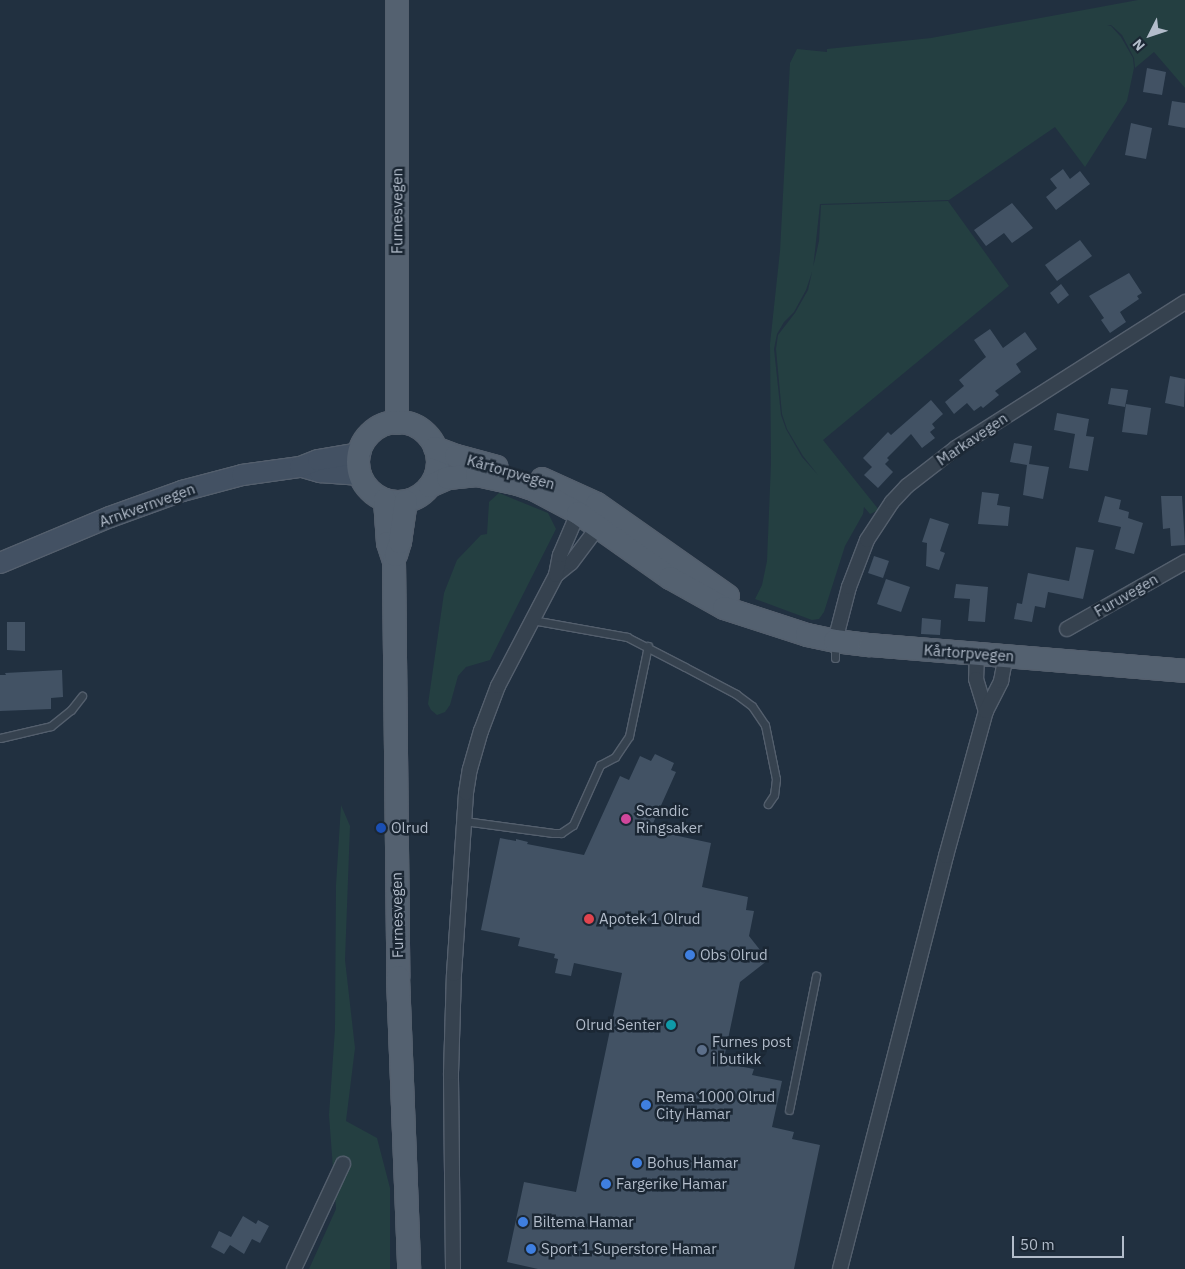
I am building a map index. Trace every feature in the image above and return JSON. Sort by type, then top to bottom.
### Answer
[{"type":"main road","name":"Furnesvegen","points":[[397,0],[397,423]]},
{"type":"main road","points":[[397,423],[416,427],[431,440],[436,448],[438,468],[430,486],[424,493],[395,500],[370,490],[361,475],[360,453],[363,445],[373,431],[389,424],[397,423]]},
{"type":"main road","name":"Kårtorpvegen","points":[[436,448],[456,456],[548,480],[594,515],[757,618],[835,650],[977,653],[1185,671]]},
{"type":"main road","points":[[300,467],[318,460],[360,453]]},
{"type":"main road","points":[[300,467],[320,472],[361,475]]},
{"type":"main road","name":"Arnkvernvegen","points":[[0,563],[110,517],[182,491],[242,475],[300,467]]},
{"type":"main road","name":"Kårtorpvegen","points":[[430,486],[460,476],[496,478],[536,490],[594,515]]},
{"type":"main road","name":"Furnesvegen","points":[[395,500],[400,542],[394,561],[398,977],[409,1269]]},
{"type":"street","name":"Markavegen","points":[[835,650],[849,587],[867,540],[892,502],[907,486],[956,448],[1185,302]]},
{"type":"street","points":[[453,1269],[452,1053],[456,912],[462,821],[470,769],[481,732],[503,676],[556,575],[560,555],[594,515]]},
{"type":"street","points":[[556,575],[571,563],[594,515]]},
{"type":"street","name":"Furuvegen","points":[[1067,629],[1185,562]]},
{"type":"street","points":[[977,653],[976,679],[986,711]]},
{"type":"street","points":[[840,1269],[986,711],[1001,682],[1006,656]]},
{"type":"street","points":[[294,1269],[343,1164]]},
{"type":"lane","points":[[532,620],[627,637],[648,646],[736,694],[758,714],[764,725],[776,779],[774,795],[768,804]]},
{"type":"lane","points":[[462,821],[553,833],[561,833],[573,825],[600,765],[615,756],[629,736],[648,646]]},
{"type":"lane","points":[[0,738],[51,726],[71,710],[82,696]]},
{"type":"lane","points":[[788,1110],[816,976]]},
{"type":"green space","points":[[1138,0],[1185,0],[1185,88],[1154,52],[1135,68],[1134,58],[1122,35],[1111,25],[1107,26],[1111,26],[1121,37],[1133,58],[1134,68],[1127,101],[1085,167],[1055,127],[949,200],[820,204],[813,267],[819,241],[821,205],[948,201],[1009,286],[823,440],[879,510],[870,514],[864,507],[863,514],[845,546],[824,612],[819,619],[812,620],[755,599],[762,585],[767,561],[771,463],[770,344],[780,251],[790,63],[797,49],[827,52],[827,49],[931,38]],"holes":[[[812,272],[808,290],[795,313],[778,335],[776,349],[782,414],[787,429],[803,456],[818,475],[802,457],[786,429],[781,415],[774,349],[777,334],[784,322],[794,312],[806,290]]]},
{"type":"green space","points":[[499,493],[548,513],[556,529],[490,660],[466,667],[458,676],[450,705],[445,712],[437,715],[428,704],[444,593],[457,560],[481,535],[487,534],[489,502]]},
{"type":"green space","points":[[341,805],[350,826],[345,960],[355,1048],[346,1121],[377,1138],[390,1188],[390,1269],[309,1269],[336,1209],[329,1115],[335,1029],[336,885]]},
{"type":"building","points":[[1147,68],[1166,72],[1162,95],[1143,92]]},
{"type":"building","points":[[1172,101],[1185,103],[1185,128],[1168,125]]},
{"type":"building","points":[[1131,123],[1152,128],[1146,159],[1125,155]]},
{"type":"building","points":[[1063,169],[1070,179],[1080,171],[1090,184],[1056,210],[1046,197],[1057,188],[1050,179]]},
{"type":"building","points":[[1012,203],[1033,228],[1012,243],[1004,233],[986,246],[974,230]]},
{"type":"building","points":[[1080,240],[1092,256],[1057,281],[1045,265]]},
{"type":"building","points":[[1129,273],[1142,293],[1137,296],[1139,299],[1120,312],[1126,322],[1110,333],[1101,320],[1104,318],[1089,296]]},
{"type":"building","points":[[1061,284],[1069,295],[1058,304],[1050,293]]},
{"type":"building","points":[[990,329],[1003,348],[1025,332],[1037,349],[1016,364],[1021,372],[995,391],[999,395],[983,408],[981,406],[974,411],[967,403],[954,414],[945,402],[964,386],[959,380],[986,357],[974,340]]},
{"type":"building","points":[[1170,376],[1185,379],[1184,407],[1165,403]]},
{"type":"building","points":[[1111,388],[1128,390],[1125,407],[1108,404]]},
{"type":"building","points":[[931,400],[943,414],[932,424],[935,428],[930,432],[935,438],[922,448],[911,434],[887,458],[889,460],[885,464],[893,472],[878,488],[864,475],[872,467],[863,458],[888,432],[891,435]]},
{"type":"building","points":[[1126,404],[1151,408],[1147,435],[1122,432]]},
{"type":"building","points":[[1057,413],[1089,419],[1086,436],[1094,437],[1088,471],[1069,468],[1075,434],[1054,430]]},
{"type":"building","points":[[1014,443],[1032,446],[1029,464],[1049,467],[1043,499],[1023,495],[1027,465],[1010,462]]},
{"type":"building","points":[[982,492],[999,494],[997,505],[1010,507],[1008,526],[978,524]]},
{"type":"building","points":[[1105,496],[1121,500],[1119,509],[1129,512],[1128,518],[1143,523],[1134,554],[1115,549],[1121,527],[1098,522]]},
{"type":"building","points":[[1161,496],[1182,496],[1185,545],[1171,546],[1170,528],[1163,529]]},
{"type":"building","points":[[930,518],[949,524],[940,551],[945,553],[939,570],[926,566],[927,543],[922,542]]},
{"type":"building","points":[[1076,547],[1094,550],[1083,599],[1048,592],[1045,608],[1035,606],[1032,622],[1014,619],[1017,603],[1022,604],[1028,573],[1069,581]]},
{"type":"building","points":[[874,556],[889,561],[883,578],[868,573]]},
{"type":"building","points":[[886,579],[910,587],[901,612],[877,604]]},
{"type":"building","points":[[956,584],[988,587],[985,622],[968,621],[970,599],[954,598]]},
{"type":"building","points":[[922,618],[941,620],[940,635],[921,634]]},
{"type":"building","points":[[7,622],[25,622],[25,651],[7,650]]},
{"type":"building","points":[[62,670],[63,697],[51,698],[51,709],[0,711],[0,675],[6,675],[5,673]]},
{"type":"building","name":"Olrud Senter","points":[[655,754],[674,763],[671,770],[676,772],[650,830],[711,843],[702,887],[748,897],[746,910],[754,911],[749,936],[768,960],[740,982],[723,1063],[754,1069],[752,1075],[782,1081],[772,1127],[794,1132],[792,1139],[820,1145],[794,1269],[538,1269],[507,1262],[524,1182],[576,1192],[622,973],[574,963],[571,976],[555,973],[558,959],[554,958],[555,954],[518,946],[520,938],[481,930],[500,838],[516,841],[516,839],[528,842],[527,844],[584,855],[620,776],[629,780],[640,756],[651,761]]},
{"type":"building","points":[[243,1216],[256,1224],[258,1220],[269,1226],[260,1243],[252,1239],[244,1254],[230,1245],[224,1254],[211,1247],[219,1231],[231,1237]]},
{"type":"place","name":"Scandic Ringsaker","points":[[626,819]]},
{"type":"place","name":"Olrud","points":[[381,828]]},
{"type":"place","name":"Apotek 1 Olrud","points":[[589,919]]},
{"type":"place","name":"Obs Olrud","points":[[690,955]]},
{"type":"place","name":"Olrud Senter","points":[[671,1025]]},
{"type":"place","name":"Furnes post i butikk","points":[[702,1050]]},
{"type":"place","name":"Rema 1000 Olrud City Hamar","points":[[646,1105]]},
{"type":"place","name":"Bohus Hamar","points":[[637,1163]]},
{"type":"place","name":"Fargerike Hamar","points":[[606,1184]]},
{"type":"place","name":"Biltema Hamar","points":[[523,1222]]},
{"type":"place","name":"Sport 1 Superstore Hamar","points":[[531,1249]]}]
